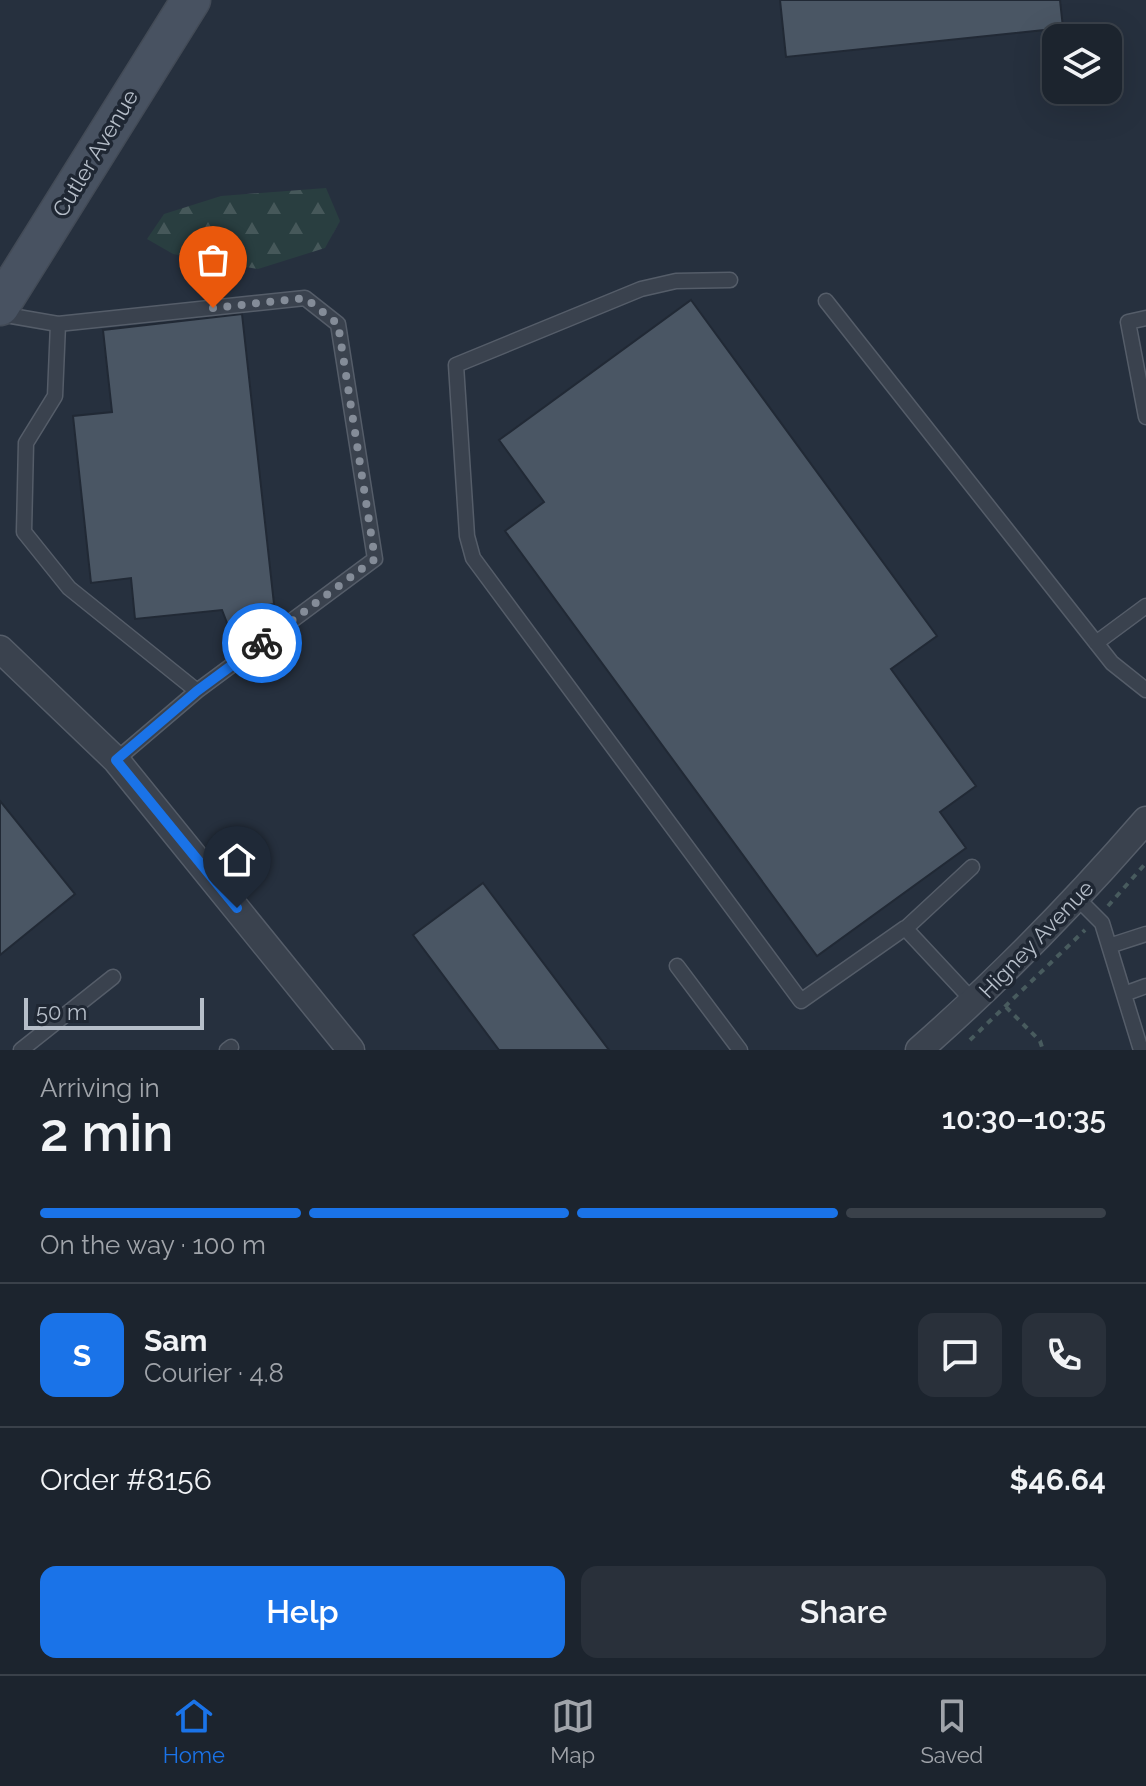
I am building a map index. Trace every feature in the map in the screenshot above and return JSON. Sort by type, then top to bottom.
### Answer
[{"type":"street","name":"Cutler Avenue","points":[[0,306],[191,0]]},
{"type":"street","points":[[0,649],[116,760],[351,1050]]},
{"type":"street","name":"Higney Avenue","points":[[919,1050],[999,979],[1078,899],[1146,820]]},
{"type":"lane","points":[[730,280],[676,281],[641,289],[456,365],[467,536],[473,558],[801,1001],[905,929],[972,867]]},
{"type":"lane","points":[[0,314],[58,324],[305,298],[338,324],[375,559],[197,691],[116,760]]},
{"type":"lane","points":[[826,301],[1112,663],[1146,690]]},
{"type":"lane","points":[[1146,318],[1128,322],[1146,417]]},
{"type":"lane","points":[[58,324],[55,396],[26,443],[24,532],[69,588],[197,691]]},
{"type":"lane","points":[[1096,643],[1146,606]]},
{"type":"lane","points":[[1078,899],[1102,923],[1141,1050]]},
{"type":"lane","points":[[905,929],[974,1002]]},
{"type":"lane","points":[[1109,946],[1146,934]]},
{"type":"lane","points":[[677,966],[740,1050]]},
{"type":"lane","points":[[21,1050],[113,977]]},
{"type":"lane","points":[[1124,994],[1146,986]]},
{"type":"path","points":[[999,979],[1006,1007],[1040,1041],[1043,1050]]},
{"type":"green space","points":[[326,188],[340,221],[325,248],[258,269],[173,254],[147,239],[164,214],[221,196]]},
{"type":"building","points":[[780,0],[1060,0],[1063,24],[1042,24],[1042,30],[786,57]]},
{"type":"building","points":[[691,300],[937,636],[891,669],[976,786],[940,812],[966,848],[817,956],[505,531],[544,502],[499,440]]},
{"type":"building","points":[[242,314],[274,604],[267,605],[268,611],[229,628],[222,610],[135,619],[131,578],[91,583],[73,416],[112,412],[103,330]]},
{"type":"building","points":[[0,801],[75,894],[0,955]]},
{"type":"building","points":[[483,883],[609,1050],[499,1050],[413,935]]},
{"type":"way so far","points":[[213,308],[305,298],[338,324],[375,559],[262,643]]},
{"type":"route","points":[[237,908],[116,760],[197,691],[262,643]]}]
